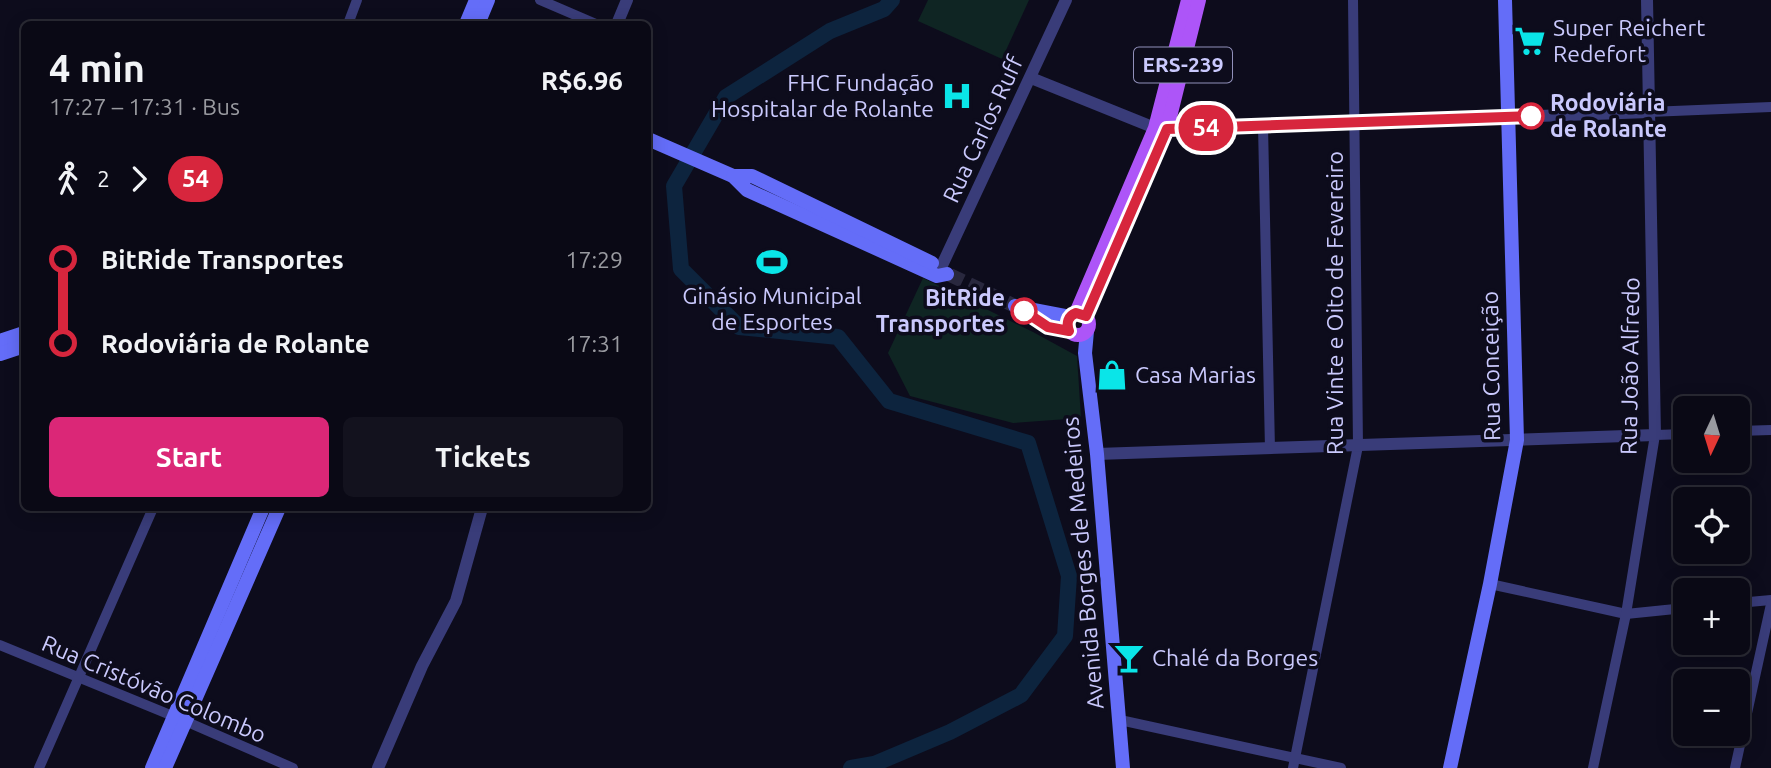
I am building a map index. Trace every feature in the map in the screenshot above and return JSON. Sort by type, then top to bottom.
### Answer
[{"type":"main road","points":[[468,21],[476,0]]},
{"type":"main road","points":[[479,21],[488,0]]},
{"type":"main road","name":"ERS-239","points":[[1161,129],[1188,0]]},
{"type":"main road","name":"ERS-239","points":[[1077,324],[1161,129],[1199,0]]},
{"type":"main road","name":"Rua Conceição","points":[[1450,768],[1490,583],[1517,440],[1505,0]]},
{"type":"main road","points":[[651,140],[733,176],[747,190],[825,218],[944,273]]},
{"type":"main road","points":[[1018,307],[1077,324]]},
{"type":"main road","name":"Avenida Borges de Medeiros","points":[[1077,324],[1086,353],[1097,453],[1123,768]]},
{"type":"main road","points":[[0,341],[21,334]]},
{"type":"main road","points":[[0,354],[21,347]]},
{"type":"main road","points":[[164,768],[179,719],[262,511]]},
{"type":"main road","points":[[152,768],[179,719],[278,511]]},
{"type":"street","points":[[349,21],[357,0]]},
{"type":"street","points":[[540,0],[589,21]]},
{"type":"street","points":[[618,21],[627,0]]},
{"type":"street","name":"Rua Carlos Ruff","points":[[944,273],[1066,0]]},
{"type":"street","name":"Rua Vinte e Oito de Fevereiro","points":[[1294,763],[1358,446],[1353,0]]},
{"type":"street","name":"Rua João Alfredo","points":[[1593,768],[1626,614],[1656,435],[1647,0]]},
{"type":"street","points":[[1031,78],[1161,129],[1771,107]]},
{"type":"street","points":[[1263,126],[1270,449]]},
{"type":"street","points":[[1750,431],[1771,430]]},
{"type":"street","points":[[1097,453],[1673,434]]},
{"type":"street","points":[[39,768],[152,511]]},
{"type":"street","points":[[378,768],[422,666],[456,601],[481,511]]},
{"type":"street","points":[[1490,583],[1626,614],[1673,609]]},
{"type":"street","points":[[1735,768],[1771,602],[1750,603]]},
{"type":"street","name":"Rua Cristóvão Colombo","points":[[0,645],[179,719],[281,766],[292,768]]},
{"type":"street","points":[[1120,720],[1294,763],[1341,768]]},
{"type":"green space","points":[[928,0],[1029,0],[1002,59],[918,21]]},
{"type":"green space","points":[[923,278],[1077,356],[1081,418],[1013,423],[910,396],[888,353]]},
{"type":"waterway","points":[[851,768],[874,764],[950,732],[1021,695],[1065,636],[1069,576],[1028,443],[889,401],[838,337],[739,327],[681,269],[674,186],[726,97],[830,31],[884,9],[892,0]]},
{"type":"tunnel","points":[[950,275],[1015,306]]},
{"type":"bus line","name":"54","points":[[1024,311],[1048,327],[1069,331],[1067,323],[1073,314],[1086,316],[1167,129],[1531,116]]},
{"type":"place","name":"Super Reichert Redefort","points":[[1530,41]]},
{"type":"place","name":"FHC Fundação Hospitalar de Rolante","points":[[957,96]]},
{"type":"place","name":"Rodoviária de Rolante","points":[[1531,116]]},
{"type":"place","name":"Ginásio Municipal de Esportes","points":[[772,262]]},
{"type":"place","name":"BitRide Transportes","points":[[1024,311]]},
{"type":"place","name":"Casa Marias","points":[[1112,375]]},
{"type":"place","name":"Chalé da Borges","points":[[1129,658]]}]
